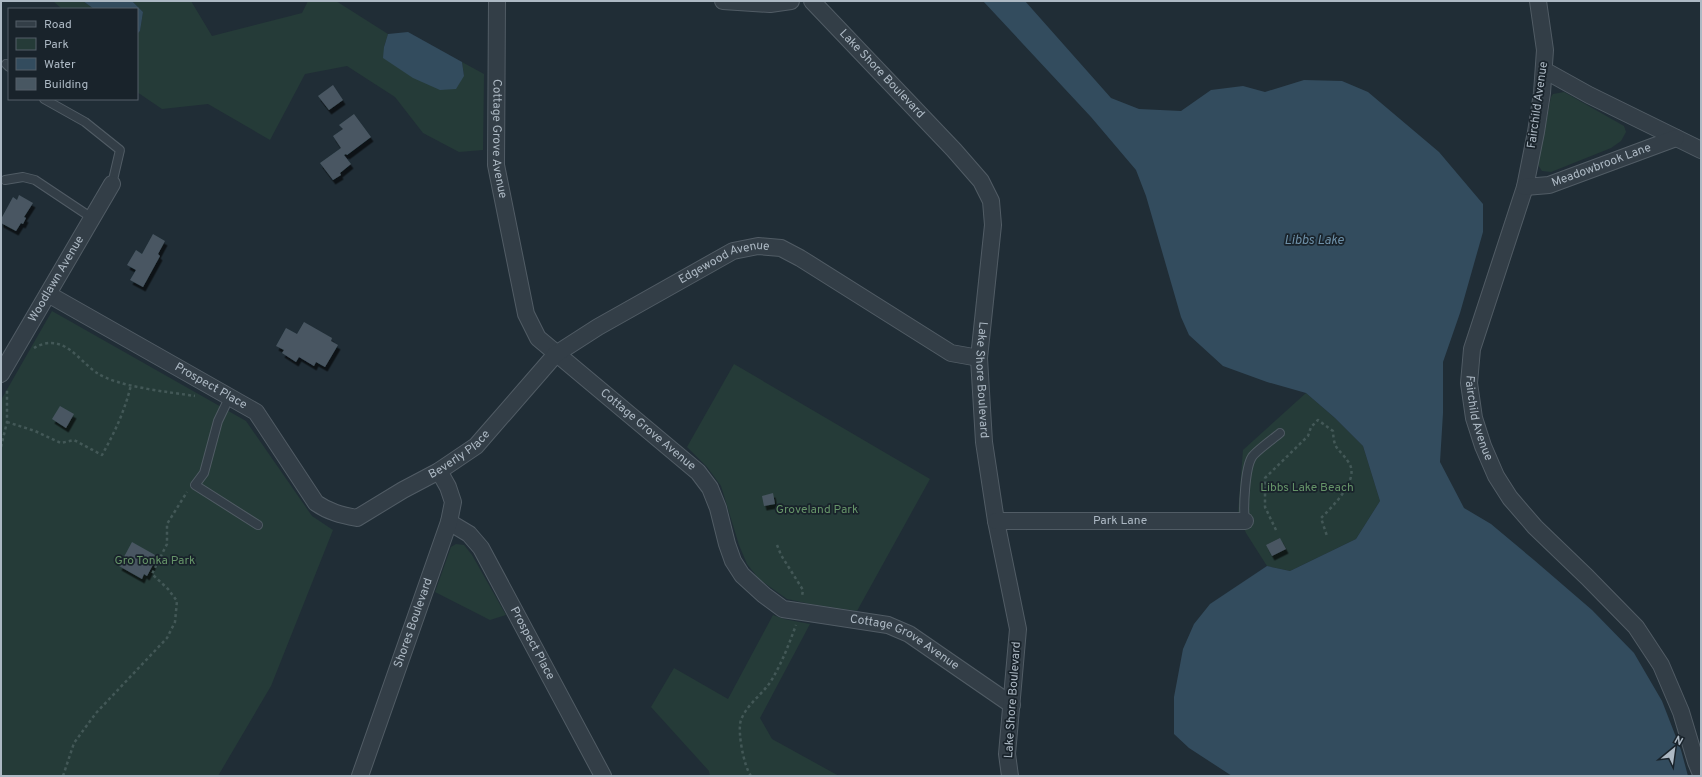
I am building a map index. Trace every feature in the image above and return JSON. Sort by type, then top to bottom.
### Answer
[{"type":"street","name":"Cottage Grove Avenue","points":[[497,1],[496,165],[526,314],[538,338],[698,472],[710,488],[718,508],[733,561],[742,575],[764,596],[783,609],[888,625],[909,634],[1012,705]]},
{"type":"street","points":[[723,1],[770,4],[791,1]]},
{"type":"street","name":"Lake Shore Boulevard","points":[[812,1],[954,150],[981,181],[991,201],[993,225],[979,358],[984,442],[996,521],[1018,629],[1012,705],[1006,754],[1010,776]]},
{"type":"street","name":"Fairchild Avenue","points":[[1538,1],[1545,50],[1536,132],[1525,187],[1472,349],[1469,383],[1474,418],[1485,452],[1496,476],[1510,498],[1535,527],[1636,627],[1661,665],[1681,712],[1701,774]]},
{"type":"street","name":"Meadowbrook Lane","points":[[1544,70],[1589,95],[1701,150]]},
{"type":"street","name":"Meadowbrook Lane","points":[[1525,187],[1549,185],[1676,138]]},
{"type":"street","name":"Woodlawn Avenue","points":[[4,379],[48,294],[112,184]]},
{"type":"street","name":"Edgewood Avenue","points":[[556,354],[598,327],[733,251],[758,246],[781,248],[800,258],[951,352],[979,358]]},
{"type":"street","name":"Prospect Place","points":[[48,294],[256,412],[316,503],[325,510],[338,514]]},
{"type":"street","name":"Beverly Place","points":[[338,514],[357,518],[403,490],[439,471],[476,446],[556,354]]},
{"type":"street","name":"Shores Boulevard","points":[[360,776],[449,522],[453,502],[448,487],[439,471]]},
{"type":"street","name":"Park Lane","points":[[996,521],[1245,521]]},
{"type":"street","name":"Prospect Place","points":[[449,522],[469,534],[481,548],[604,776]]},
{"type":"lane","points":[[46,100],[85,122],[120,150],[112,184]]},
{"type":"lane","points":[[5,180],[23,177],[35,180],[92,218]]},
{"type":"lane","points":[[230,396],[218,421],[204,473],[195,485],[258,525]]},
{"type":"lane","points":[[1245,521],[1243,510],[1244,497],[1252,457],[1280,434]]},
{"type":"path","points":[[32,352],[35,347],[52,342],[64,346],[97,373],[116,381],[199,396]]},
{"type":"path","points":[[1,447],[7,422],[4,379]]},
{"type":"path","points":[[7,422],[35,431],[61,443],[74,440],[102,455],[127,404],[131,384]]},
{"type":"path","points":[[1276,530],[1265,507],[1265,478],[1308,436],[1311,427],[1318,420],[1333,431],[1334,445],[1350,464],[1351,475],[1347,488],[1321,518],[1327,536]]},
{"type":"path","points":[[63,776],[74,743],[96,713],[167,638],[175,622],[177,601],[152,574],[167,544],[167,524],[186,492],[195,485]]},
{"type":"path","points":[[777,545],[781,555],[803,590],[802,597]]},
{"type":"path","points":[[751,776],[748,772],[742,748],[740,722],[747,708],[757,699],[770,681],[786,652],[798,621]]},
{"type":"green space","points":[[53,1],[83,1],[93,8],[61,8]]},
{"type":"green space","points":[[132,1],[191,1],[212,36],[302,13],[308,1],[336,1],[388,34],[384,47],[464,76],[462,62],[484,74],[483,150],[459,152],[423,133],[395,97],[347,66],[305,74],[270,140],[208,104],[162,109],[138,93],[138,33],[140,31],[143,12]]},
{"type":"green space","points":[[1564,92],[1624,126],[1626,132],[1621,141],[1611,148],[1551,172],[1542,171],[1538,165],[1551,97],[1553,94]]},
{"type":"green space","name":"Gro Tonka Park","points":[[52,311],[246,421],[312,516],[333,530],[271,686],[218,776],[1,776],[1,400]]},
{"type":"green space","name":"Groveland Park","points":[[734,364],[930,479],[857,611],[787,599],[759,579],[747,564],[739,545],[721,486],[707,467],[687,447]]},
{"type":"green space","name":"Libbs Lake Beach","points":[[1306,393],[1335,418],[1363,446],[1380,501],[1356,539],[1290,571],[1267,566],[1246,533],[1238,513],[1243,450]]},
{"type":"green space","points":[[456,544],[464,545],[472,555],[506,615],[490,620],[435,592],[451,547]]},
{"type":"green space","points":[[773,615],[784,619],[810,624],[760,718],[772,739],[839,776],[710,776],[709,771],[651,707],[674,668],[728,699]]},
{"type":"water","points":[[83,1],[132,1],[143,12],[140,31],[138,33],[138,8],[93,8]]},
{"type":"water","name":"Libbs Lake","points":[[983,1],[1025,1],[1111,98],[1139,109],[1181,111],[1211,90],[1243,86],[1265,92],[1304,80],[1342,81],[1368,92],[1439,152],[1483,204],[1483,232],[1460,313],[1443,362],[1443,413],[1440,462],[1464,508],[1491,524],[1534,560],[1592,610],[1634,653],[1662,701],[1681,750],[1688,776],[1232,776],[1189,748],[1174,734],[1174,697],[1183,649],[1194,624],[1210,604],[1267,566],[1290,571],[1356,539],[1380,501],[1363,446],[1335,418],[1306,393],[1267,382],[1223,366],[1189,335],[1181,317],[1146,196],[1136,170],[1091,117]]},
{"type":"water","points":[[408,32],[462,62],[464,76],[456,89],[440,90],[413,78],[383,58],[384,47],[388,34]]},
{"type":"building","points":[[333,85],[343,100],[329,110],[318,96]]},
{"type":"building","points":[[354,114],[371,137],[347,155],[344,155],[351,164],[340,173],[341,175],[333,180],[320,163],[341,148],[333,136],[343,129],[339,125]]},
{"type":"building","points":[[19,195],[33,203],[24,217],[26,218],[23,224],[21,223],[16,231],[1,223],[1,219],[13,197],[17,200]]},
{"type":"building","points":[[153,234],[165,241],[158,254],[160,256],[143,287],[130,280],[136,270],[127,265],[136,250],[142,254]]},
{"type":"building","points":[[304,322],[332,338],[331,341],[338,345],[325,367],[316,362],[314,366],[299,357],[296,362],[282,353],[284,350],[276,346],[286,328],[297,334]]},
{"type":"building","points":[[60,406],[74,414],[66,428],[52,419]]},
{"type":"building","points":[[773,493],[775,504],[764,506],[762,496]]},
{"type":"building","points":[[1280,538],[1286,549],[1272,556],[1266,545]]},
{"type":"building","points":[[132,542],[155,555],[153,560],[155,561],[147,576],[144,574],[142,579],[119,566]]}]
